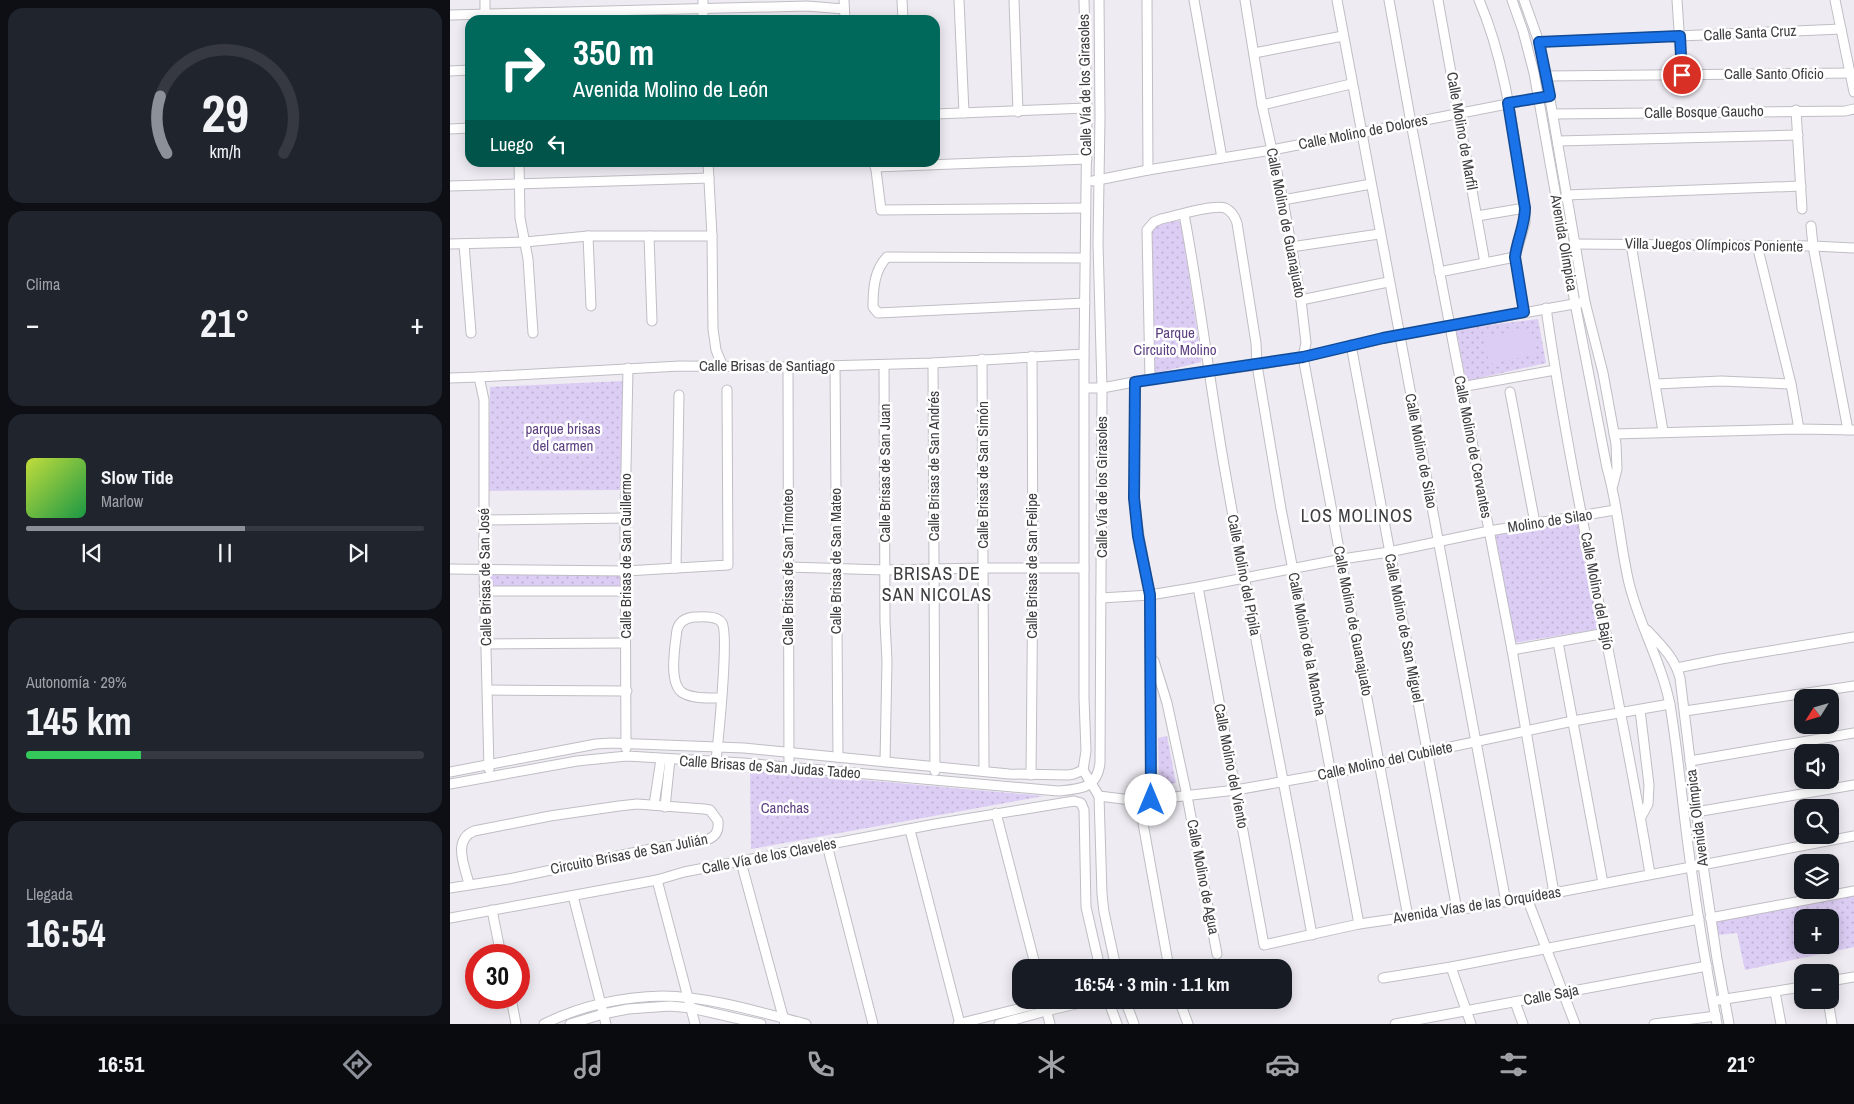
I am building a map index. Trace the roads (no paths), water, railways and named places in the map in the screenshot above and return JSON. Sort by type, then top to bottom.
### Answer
[{"type":"street","points":[[485,0],[485,15]]},
{"type":"street","points":[[902,0],[903,15]]},
{"type":"street","points":[[959,0],[964,113]]},
{"type":"street","points":[[1014,0],[1018,112]]},
{"type":"street","name":"Calle Vía de los Girasoles","points":[[1083,770],[1086,751],[1084,698],[1084,354],[1087,159],[1084,0]]},
{"type":"street","name":"Calle Vía de los Girasoles","points":[[1091,784],[1098,777],[1100,763],[1102,388],[1098,243],[1099,0]]},
{"type":"street","points":[[1147,0],[1148,170]]},
{"type":"street","points":[[1194,0],[1222,158]]},
{"type":"street","name":"Calle Molino de Guanajuato","points":[[1245,0],[1262,105],[1292,247],[1301,300],[1306,344],[1303,357],[1381,764],[1408,917]]},
{"type":"street","name":"Calle Molino de Silao","points":[[1336,0],[1506,902]]},
{"type":"street","name":"Calle Molino de Cervantes","points":[[1390,0],[1449,326],[1512,650],[1554,893]]},
{"type":"street","name":"Calle Molino de Marfil","points":[[1438,0],[1485,263]]},
{"type":"street","points":[[1479,0],[1493,38],[1508,103],[1525,208],[1524,222],[1515,257],[1524,312]]},
{"type":"street","name":"Avenida Olímpica","points":[[1512,0],[1531,57],[1575,303],[1607,468],[1613,488],[1615,510],[1629,584],[1660,669],[1670,704],[1691,868],[1716,1020]]},
{"type":"street","name":"Avenida Olímpica","points":[[1524,0],[1539,42],[1554,114],[1575,244],[1614,434],[1617,469],[1613,488]]},
{"type":"street","points":[[1676,0],[1682,75]]},
{"type":"street","points":[[1835,0],[1854,92]]},
{"type":"street","points":[[532,15],[703,4],[844,5]]},
{"type":"street","points":[[450,15],[465,16]]},
{"type":"street","name":"Calle Santa Cruz","points":[[1539,42],[1841,29]]},
{"type":"street","points":[[1254,53],[1343,36]]},
{"type":"street","points":[[450,71],[465,70]]},
{"type":"street","name":"Calle Santo Oficio","points":[[1546,76],[1851,73]]},
{"type":"street","points":[[1262,105],[1351,84]]},
{"type":"street","name":"Calle Molino de Dolores","points":[[1086,182],[1272,150],[1550,96]]},
{"type":"street","points":[[940,114],[1087,108]]},
{"type":"street","name":"Calle Bosque Gaucho","points":[[1554,114],[1796,110],[1845,111],[1854,109]]},
{"type":"street","points":[[1796,110],[1802,209]]},
{"type":"street","points":[[450,129],[465,128]]},
{"type":"street","points":[[1558,141],[1798,135]]},
{"type":"street","points":[[940,163],[1087,159]]},
{"type":"street","points":[[519,167],[520,218],[528,259],[533,333]]},
{"type":"street","points":[[708,167],[714,335],[716,350],[723,367]]},
{"type":"street","points":[[875,167],[881,210],[1085,208]]},
{"type":"street","points":[[450,186],[709,178]]},
{"type":"street","points":[[1282,200],[1371,184]]},
{"type":"street","points":[[1566,195],[1801,186]]},
{"type":"street","name":"Calle Molino de la Mancha","points":[[1184,214],[1219,207],[1227,210],[1234,216],[1237,223],[1256,343],[1256,365],[1280,509],[1359,924]]},
{"type":"street","points":[[1477,216],[1525,208]]},
{"type":"street","points":[[1150,379],[1147,230],[1154,222],[1184,214]]},
{"type":"street","name":"Calle Molino del Pípila","points":[[1184,214],[1198,289],[1208,372],[1312,935]]},
{"type":"street","points":[[1614,434],[1663,431],[1851,430],[1813,246],[1811,226]]},
{"type":"street","points":[[1292,247],[1379,234]]},
{"type":"street","points":[[450,244],[525,242],[588,236],[712,236]]},
{"type":"street","points":[[588,236],[591,306]]},
{"type":"street","points":[[649,236],[652,321]]},
{"type":"street","points":[[464,244],[471,334]]},
{"type":"street","name":"Villa Juegos Olímpicos Poniente","points":[[1575,244],[1757,245],[1854,248]]},
{"type":"street","points":[[1631,244],[1663,431]]},
{"type":"street","points":[[1757,245],[1791,384],[1799,429]]},
{"type":"street","points":[[1085,258],[886,257],[881,263],[873,293],[873,307],[878,313],[1085,303]]},
{"type":"street","points":[[1439,272],[1515,257]]},
{"type":"street","points":[[1301,300],[1388,282]]},
{"type":"street","points":[[1085,388],[1102,388],[1150,379],[1303,357],[1399,335],[1586,302]]},
{"type":"street","name":"Calle Molino del Bajío","points":[[1546,308],[1555,370],[1650,874]]},
{"type":"street","name":"Calle Molino de San Miguel","points":[[1351,345],[1457,910]]},
{"type":"street","name":"Calle Brisas de Santiago","points":[[450,378],[479,378],[680,366],[933,364],[982,359],[1084,354]]},
{"type":"street","name":"Calle Brisas de San Felipe","points":[[1031,775],[1033,568],[1032,356]]},
{"type":"street","name":"Calle Brisas de San Simón","points":[[982,359],[984,771]]},
{"type":"street","name":"Calle Brisas de San Andrés","points":[[933,364],[935,779]]},
{"type":"street","name":"Calle Brisas de San Juan","points":[[884,365],[887,661],[885,762]]},
{"type":"street","name":"Calle Brisas de San Timoteo","points":[[788,366],[789,768]]},
{"type":"street","name":"Calle Brisas de San Mateo","points":[[835,366],[838,757]]},
{"type":"street","name":"Calle Brisas de San Guillermo","points":[[627,756],[625,518],[628,368]]},
{"type":"street","points":[[1462,387],[1555,370]]},
{"type":"street","name":"Calle Brisas de San José","points":[[479,378],[484,400],[484,570],[490,777]]},
{"type":"street","points":[[1656,384],[1721,381],[1791,384]]},
{"type":"street","name":"Calle Molino de Agua","points":[[1135,382],[1134,498],[1138,536],[1150,595],[1151,800]]},
{"type":"street","points":[[450,570],[626,571],[728,566],[727,390]]},
{"type":"street","points":[[1510,392],[1535,523]]},
{"type":"street","points":[[676,568],[679,395]]},
{"type":"street","name":"Molino de Silao","points":[[1101,598],[1150,595],[1245,579],[1342,559],[1438,543],[1489,531],[1615,510]]},
{"type":"street","points":[[484,520],[625,518]]},
{"type":"street","points":[[788,567],[885,570],[934,568],[1084,568]]},
{"type":"street","name":"Calle Molino del Viento","points":[[1198,587],[1264,944]]},
{"type":"street","points":[[486,591],[626,591]]},
{"type":"street","points":[[716,761],[722,698],[724,626],[720,620],[712,618],[695,617],[684,620],[678,626],[675,645],[674,678],[677,686],[686,694],[722,698]]},
{"type":"street","name":"Avenida Olímpica","points":[[1642,624],[1666,650],[1677,668],[1685,711],[1702,865],[1729,1024]]},
{"type":"street","points":[[1512,650],[1606,633]]},
{"type":"street","points":[[1677,668],[1721,659],[1854,638]]},
{"type":"street","points":[[1558,642],[1603,883]]},
{"type":"street","points":[[486,644],[625,643]]},
{"type":"street","name":"Calle Molino de Agua","points":[[1151,654],[1167,703],[1217,954]]},
{"type":"street","points":[[1685,711],[1854,686]]},
{"type":"street","points":[[488,690],[627,691]]},
{"type":"street","name":"Calle Molino del Cubilete","points":[[1100,796],[1139,801],[1236,790],[1331,774],[1476,741],[1670,704]]},
{"type":"street","points":[[1640,710],[1649,785],[1648,804],[1640,817]]},
{"type":"street","points":[[1690,761],[1854,733]]},
{"type":"street","name":"Calle Brisas de San Judas Tadeo","points":[[450,772],[596,744],[626,743],[744,748],[1031,775],[1074,774],[1083,770]]},
{"type":"street","points":[[743,763],[744,748]]},
{"type":"street","name":"Calle Brisas de San Judas Tadeo","points":[[450,784],[577,761],[627,756],[743,763],[1058,791],[1091,784]]},
{"type":"street","points":[[654,806],[666,759]]},
{"type":"street","points":[[665,807],[666,759]]},
{"type":"street","points":[[1083,770],[1100,796],[1102,894],[1114,959]]},
{"type":"street","points":[[1696,812],[1854,785]]},
{"type":"street","points":[[1139,801],[1167,959]]},
{"type":"street","name":"Calle Vía de los Claveles","points":[[450,918],[657,880],[684,872],[827,844],[996,813],[1074,802],[1081,803],[1084,810],[1086,906],[1098,959]]},
{"type":"street","name":"Circuito Brisas de San Julián","points":[[450,888],[711,839],[716,834],[718,820],[710,810],[637,804],[532,820],[470,833],[461,845],[470,884]]},
{"type":"street","points":[[996,813],[1034,959]]},
{"type":"street","points":[[910,830],[960,1024],[1022,1009]]},
{"type":"street","name":"Avenida Vías de las Orquídeas","points":[[1264,944],[1359,924],[1506,902],[1854,836]]},
{"type":"street","points":[[827,844],[873,1024]]},
{"type":"street","points":[[741,862],[784,1022]]},
{"type":"street","points":[[657,880],[695,1024]]},
{"type":"street","points":[[1710,918],[1854,892]]},
{"type":"street","points":[[573,896],[606,1024]]},
{"type":"street","points":[[1527,898],[1575,1024]]},
{"type":"street","points":[[492,910],[499,944]]},
{"type":"street","points":[[1383,978],[1451,967],[1699,919]]},
{"type":"street","name":"Calle Saja","points":[[1395,1024],[1418,1022],[1466,1011],[1707,966]]},
{"type":"street","points":[[1451,967],[1471,1024]]},
{"type":"street","points":[[1839,980],[1854,977]]},
{"type":"street","points":[[1713,1001],[1794,988]]},
{"type":"street","points":[[1775,992],[1781,1024]]},
{"type":"street","points":[[570,1024],[618,1001],[663,996],[688,998],[784,1022],[806,1024]]},
{"type":"street","points":[[1515,1002],[1523,1024]]},
{"type":"street","points":[[544,1024],[569,1014],[602,1009],[662,1007],[691,1008],[761,1024]]},
{"type":"street","points":[[513,1009],[516,1024]]},
{"type":"street","points":[[999,1024],[1033,1009]]},
{"type":"street","points":[[1048,1009],[1050,1024]]},
{"type":"street","points":[[1111,1009],[1117,1024]]},
{"type":"street","points":[[1128,1009],[1134,1024]]},
{"type":"street","points":[[1182,1009],[1188,1024]]},
{"type":"street","points":[[1830,1009],[1832,1024]]},
{"type":"street","points":[[1654,1024],[1716,1020]]},
{"type":"district","name":"LOS MOLINOS","points":[[1357,516]]},
{"type":"district","name":"BRISAS DE SAN NICOLAS","points":[[937,584]]},
{"type":"park label","name":"Parque Circuito Molino","points":[[1175,342]]},
{"type":"park label","name":"parque brisas del carmen","points":[[563,438]]},
{"type":"park label","name":"Canchas","points":[[785,808]]}]
